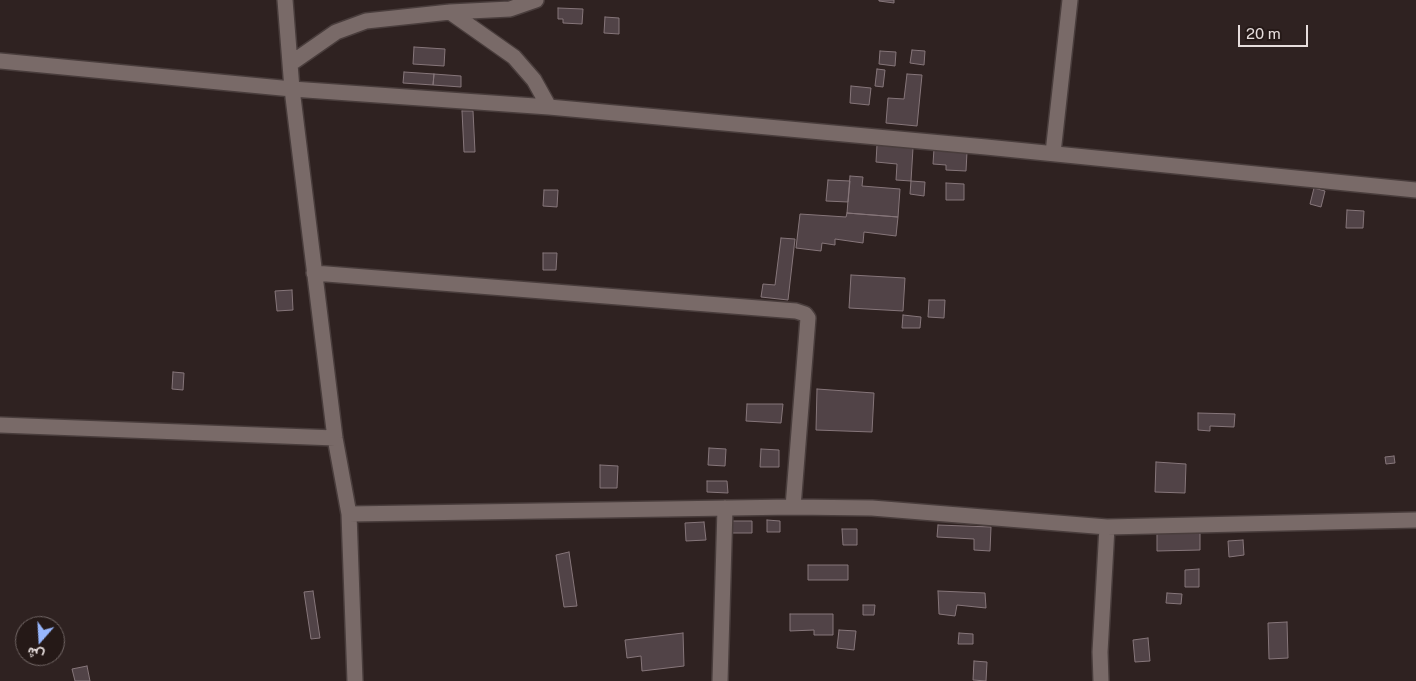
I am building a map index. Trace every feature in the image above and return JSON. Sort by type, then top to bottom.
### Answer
[{"type":"street","points":[[285,0],[292,88],[314,273],[335,438],[349,514],[355,681]]},
{"type":"street","points":[[290,64],[336,32],[366,21],[450,12],[510,9],[536,0]]},
{"type":"street","points":[[1052,154],[1070,0]]},
{"type":"street","points":[[450,12],[514,57],[534,80],[549,107]]},
{"type":"street","points":[[0,61],[292,88],[549,107],[1416,190]]},
{"type":"street","points":[[314,273],[796,311],[805,314],[808,318],[793,507]]},
{"type":"street","points":[[0,425],[335,438]]},
{"type":"street","points":[[349,514],[793,507],[872,508],[1107,527],[1416,520]]},
{"type":"street","points":[[720,681],[725,508]]},
{"type":"street","points":[[1101,681],[1100,652],[1107,527]]},
{"type":"building","points":[[894,0],[894,3],[879,1]]},
{"type":"building","points":[[558,8],[583,9],[582,24],[563,23],[563,19],[558,19]]},
{"type":"building","points":[[605,17],[619,18],[619,34],[604,33]]},
{"type":"building","points":[[414,47],[445,49],[444,66],[413,64]]},
{"type":"building","points":[[912,50],[925,51],[924,65],[910,63]]},
{"type":"building","points":[[880,51],[896,52],[895,66],[879,64]]},
{"type":"building","points":[[877,69],[885,70],[883,87],[875,86]]},
{"type":"building","points":[[404,72],[434,74],[433,85],[403,83]]},
{"type":"building","points":[[434,74],[461,76],[461,87],[433,85]]},
{"type":"building","points":[[907,74],[922,75],[917,126],[886,123],[888,98],[904,99]]},
{"type":"building","points":[[851,86],[871,88],[869,105],[850,103]]},
{"type":"building","points":[[462,111],[473,111],[475,152],[464,152]]},
{"type":"building","points":[[877,145],[913,148],[911,181],[896,180],[897,164],[876,162]]},
{"type":"building","points":[[934,149],[967,152],[966,171],[946,170],[946,165],[933,164]]},
{"type":"building","points":[[850,176],[863,177],[862,186],[900,189],[898,217],[847,213]]},
{"type":"building","points":[[828,180],[850,181],[848,202],[826,201]]},
{"type":"building","points":[[911,181],[925,182],[924,196],[910,194]]},
{"type":"building","points":[[946,183],[964,184],[964,200],[946,200]]},
{"type":"building","points":[[1314,188],[1325,191],[1321,207],[1310,204]]},
{"type":"building","points":[[544,190],[558,190],[557,207],[543,206]]},
{"type":"building","points":[[1347,210],[1364,211],[1363,228],[1346,228]]},
{"type":"building","points":[[847,213],[898,217],[896,236],[864,232],[863,243],[835,239],[835,245],[822,243],[821,251],[796,248],[800,214],[846,217]]},
{"type":"building","points":[[781,238],[795,239],[788,300],[761,297],[763,284],[775,285]]},
{"type":"building","points":[[543,253],[557,253],[556,270],[543,270]]},
{"type":"building","points":[[851,275],[905,278],[903,311],[849,308]]},
{"type":"building","points":[[292,290],[293,310],[277,311],[275,291]]},
{"type":"building","points":[[929,300],[945,300],[944,318],[928,317]]},
{"type":"building","points":[[903,315],[921,317],[920,328],[902,328]]},
{"type":"building","points":[[173,372],[184,373],[183,390],[172,389]]},
{"type":"building","points":[[817,389],[874,393],[872,432],[816,430]]},
{"type":"building","points":[[747,404],[783,404],[781,423],[746,421]]},
{"type":"building","points":[[1198,413],[1235,414],[1234,427],[1210,426],[1210,431],[1198,430]]},
{"type":"building","points":[[709,448],[726,449],[725,466],[708,465]]},
{"type":"building","points":[[761,449],[779,450],[779,467],[760,467]]},
{"type":"building","points":[[1394,456],[1395,463],[1386,464],[1385,457]]},
{"type":"building","points":[[1156,462],[1186,464],[1185,493],[1155,492]]},
{"type":"building","points":[[600,465],[618,466],[617,488],[600,488]]},
{"type":"building","points":[[707,481],[727,481],[728,493],[707,492]]},
{"type":"building","points":[[767,520],[780,521],[780,532],[767,532]]},
{"type":"building","points":[[731,521],[752,521],[752,533],[731,533]]},
{"type":"building","points":[[704,522],[706,540],[686,541],[685,523]]},
{"type":"building","points":[[938,525],[991,527],[990,551],[974,550],[974,539],[937,537]]},
{"type":"building","points":[[842,529],[857,529],[857,545],[843,545]]},
{"type":"building","points":[[1157,532],[1200,532],[1200,550],[1157,551]]},
{"type":"building","points":[[1243,540],[1244,555],[1229,557],[1228,541]]},
{"type":"building","points":[[569,552],[577,606],[564,607],[556,555]]},
{"type":"building","points":[[808,565],[848,565],[848,580],[808,580]]},
{"type":"building","points":[[1199,569],[1199,587],[1185,587],[1185,570]]},
{"type":"building","points":[[313,591],[320,638],[311,639],[304,592]]},
{"type":"building","points":[[938,591],[985,593],[986,608],[957,605],[955,616],[939,614]]},
{"type":"building","points":[[1167,593],[1182,594],[1181,604],[1166,603]]},
{"type":"building","points":[[863,605],[875,605],[874,615],[863,615]]},
{"type":"building","points":[[790,614],[833,614],[833,635],[814,635],[814,630],[790,631]]},
{"type":"building","points":[[1287,622],[1288,658],[1269,659],[1268,623]]},
{"type":"building","points":[[839,630],[856,631],[854,650],[837,648]]},
{"type":"building","points":[[683,633],[684,666],[642,671],[641,656],[627,658],[625,640]]},
{"type":"building","points":[[959,633],[973,634],[973,644],[958,644]]},
{"type":"building","points":[[1148,638],[1150,661],[1135,662],[1133,640]]},
{"type":"building","points":[[974,661],[987,662],[986,681],[973,680]]},
{"type":"building","points":[[87,666],[90,681],[75,681],[72,669]]}]
